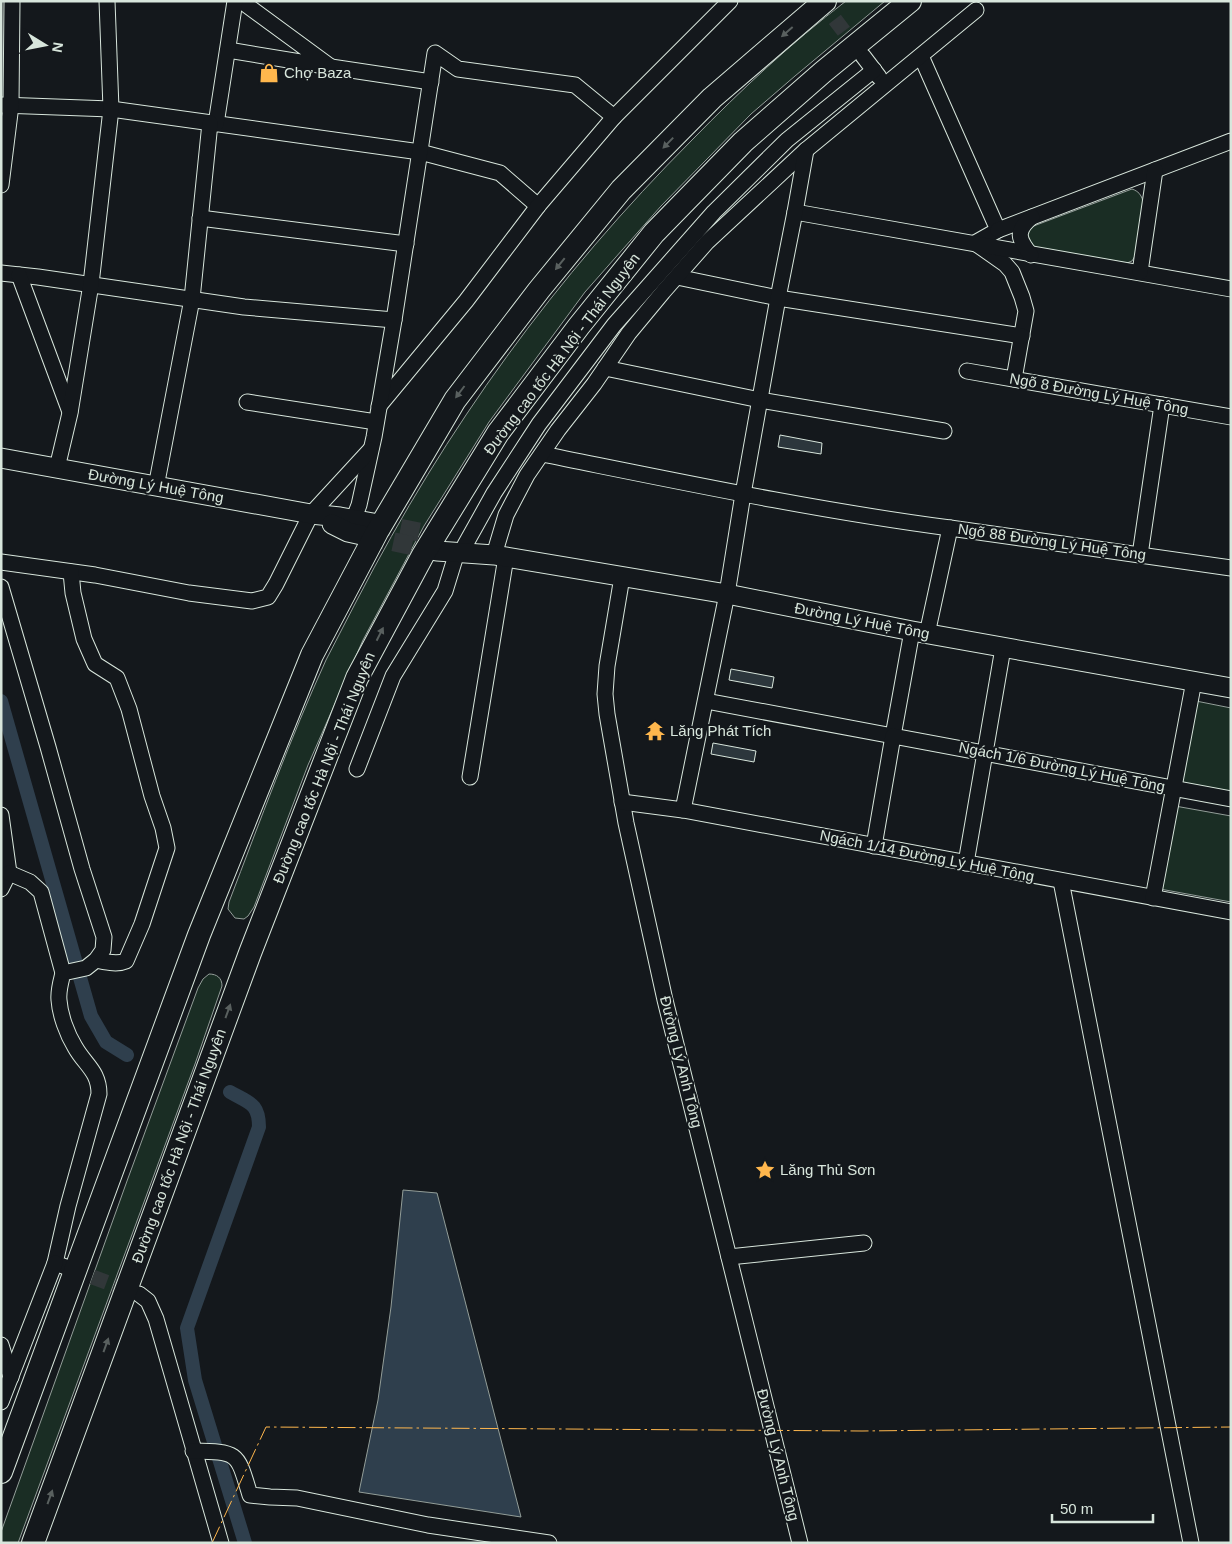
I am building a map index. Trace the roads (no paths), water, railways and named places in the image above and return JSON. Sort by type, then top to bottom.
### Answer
[{"type":"highway","points":[[1,1472],[199,935],[312,655],[376,532],[455,400],[539,290],[621,190],[712,98],[825,1]]},
{"type":"highway","name":"Đường cao tốc Hà Nội - Thái Nguyên","points":[[33,1543],[250,953],[358,678],[423,554],[498,433],[579,326],[654,234],[743,142],[823,72],[910,1]]},
{"type":"main road","name":"Đường Lý Huệ Tông","points":[[1,458],[311,514],[360,528]]},
{"type":"main road","name":"Đường Lý Huệ Tông","points":[[440,544],[500,556],[727,594],[920,633],[1231,688]]},
{"type":"street","points":[[1,184],[12,1]]},
{"type":"street","points":[[57,468],[70,413],[91,284],[111,109],[107,1]]},
{"type":"street","points":[[156,487],[192,299],[200,218],[213,123],[228,50],[235,1]]},
{"type":"street","points":[[241,1],[331,67]]},
{"type":"street","points":[[379,406],[466,301],[538,206],[614,117],[730,1]]},
{"type":"street","points":[[470,777],[506,515],[527,475],[629,333],[707,242],[806,150],[976,10]]},
{"type":"street","points":[[228,50],[431,82]]},
{"type":"street","points":[[360,528],[359,505],[394,320],[435,53],[458,68],[575,85],[614,117]]},
{"type":"street","points":[[863,56],[885,86]]},
{"type":"street","points":[[920,56],[998,230]]},
{"type":"street","points":[[357,769],[393,676],[445,591],[461,548],[494,493],[540,424],[614,325],[714,212],[787,140],[874,70]]},
{"type":"street","points":[[6,105],[111,109],[420,152],[500,173],[538,206]]},
{"type":"street","points":[[975,243],[998,230],[1231,141]]},
{"type":"street","points":[[683,810],[727,594],[743,494],[806,150]]},
{"type":"street","points":[[1140,272],[1156,170]]},
{"type":"street","points":[[795,212],[975,243],[1031,255],[1140,272],[1231,290]]},
{"type":"street","points":[[1031,255],[1022,243],[1020,234],[1025,223],[1032,217]]},
{"type":"street","points":[[200,218],[406,244]]},
{"type":"street","points":[[975,243],[1005,264],[1012,272],[1026,311],[1014,380]]},
{"type":"street","points":[[1,273],[244,306],[394,320]]},
{"type":"street","points":[[19,275],[70,413]]},
{"type":"street","points":[[677,277],[778,298],[1022,336]]},
{"type":"street","points":[[605,368],[760,400],[944,431]]},
{"type":"street","name":"Ngõ 8 Đường Lý Huệ Tông","points":[[967,371],[1231,417]]},
{"type":"street","points":[[247,402],[376,422]]},
{"type":"street","points":[[1140,555],[1162,405]]},
{"type":"street","points":[[1,562],[71,572],[189,593],[252,601],[268,597],[311,514],[370,450]]},
{"type":"street","points":[[542,454],[873,518],[950,528]]},
{"type":"street","name":"Ngõ 88 Đường Lý Huệ Tông","points":[[874,846],[893,736],[950,528],[1231,568]]},
{"type":"street","points":[[66,972],[91,964],[122,963],[126,961],[142,924],[167,848],[129,708],[118,678],[94,664],[84,639],[73,594],[71,572]]},
{"type":"street","name":"Đường Lý Anh Tông","points":[[622,577],[607,666],[605,694],[622,802],[665,1000],[800,1543]]},
{"type":"street","points":[[1,587],[82,869],[104,937],[103,950],[91,964]]},
{"type":"street","points":[[966,863],[1003,648]]},
{"type":"street","points":[[1153,898],[1194,681]]},
{"type":"street","name":"Ngách 1/6 Đường Lý Huệ Tông","points":[[706,701],[1231,799]]},
{"type":"street","name":"Ngách 1/14 Đường Lý Huệ Tông","points":[[622,802],[683,810],[1231,912]]},
{"type":"street","points":[[1,815],[9,873],[1,889]]},
{"type":"street","points":[[1,1402],[56,1263],[68,1206],[99,1094],[96,1074],[75,1048],[63,1019],[58,998],[66,972],[41,892],[30,882],[9,873]]},
{"type":"street","points":[[1061,881],[1190,1543]]},
{"type":"street","points":[[729,1257],[864,1243]]},
{"type":"street","points":[[56,1263],[71,1269]]},
{"type":"street","points":[[139,1294],[148,1301],[156,1319],[221,1543]]},
{"type":"street","points":[[1,1345],[4,1362],[11,1376]]},
{"type":"street","points":[[193,1451],[224,1452],[236,1458],[241,1466],[250,1495],[270,1498],[297,1498],[428,1525],[549,1543]]},
{"type":"water","points":[[403,1190],[437,1193],[521,1517],[359,1492],[378,1400],[391,1307]]},
{"type":"waterway","points":[[1,701],[91,1016],[106,1042],[127,1055]]},
{"type":"waterway","points":[[230,1092],[255,1108],[259,1119],[259,1127],[187,1328],[195,1380],[245,1543]]},
{"type":"tunnel","points":[[821,1],[861,54]]},
{"type":"tunnel","points":[[373,523],[444,537]]},
{"type":"tunnel","points":[[366,536],[437,551]]},
{"type":"tunnel","points":[[71,1269],[133,1292]]},
{"type":"place","name":"Chợ Baza","points":[[269,73]]},
{"type":"place","name":"Lăng Phát Tích","points":[[655,731]]},
{"type":"place","name":"Lăng Thủ Sơn","points":[[765,1170]]}]
